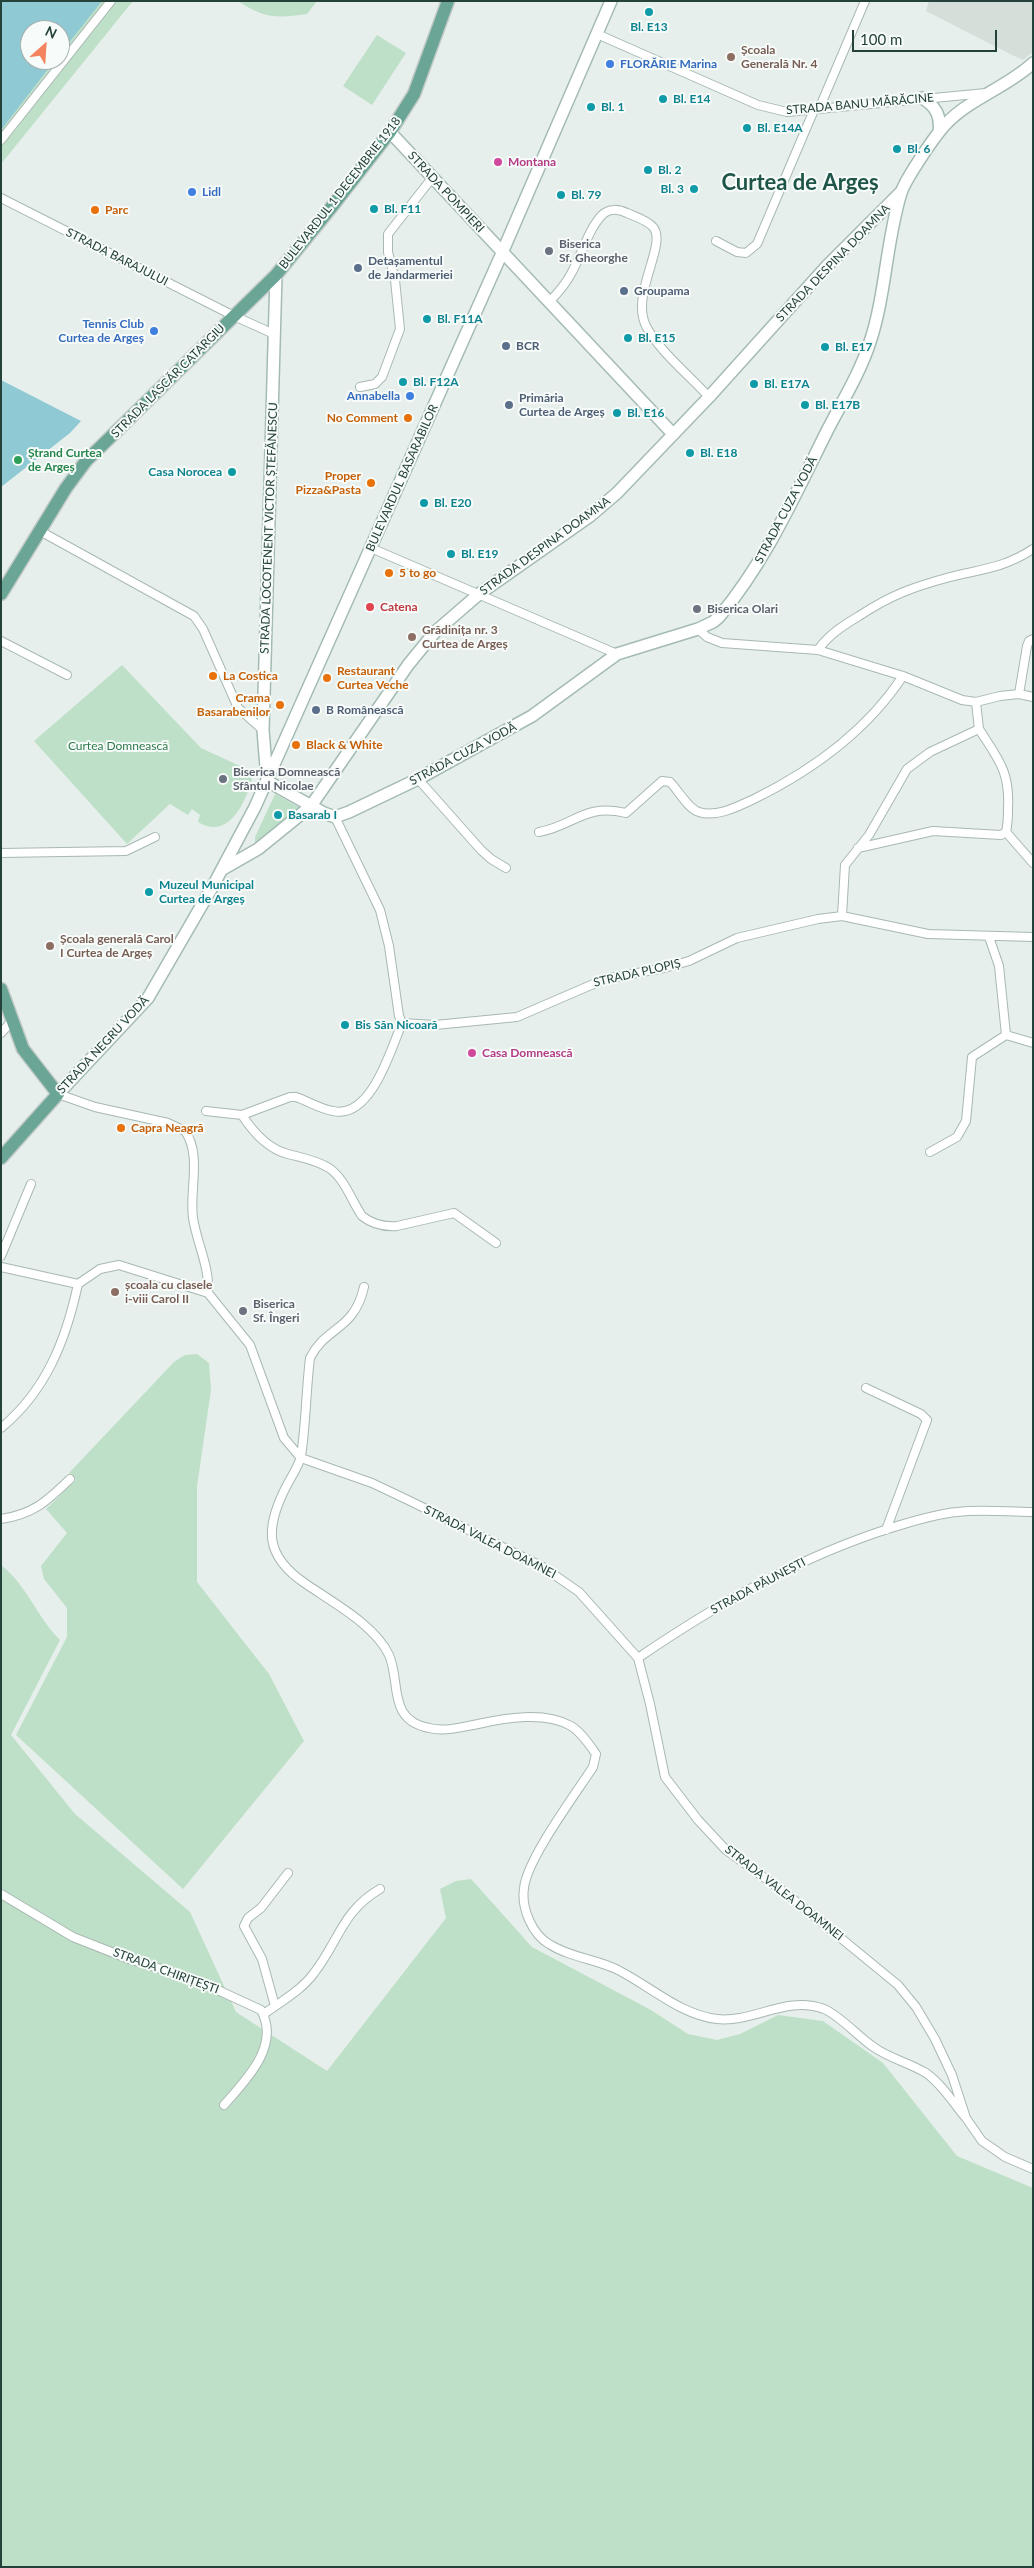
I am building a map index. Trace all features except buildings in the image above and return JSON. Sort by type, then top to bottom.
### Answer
[{"type":"main road","name":"BULEVARDUL 1 DECEMBRIE 1918","points":[[234,316],[276,275],[390,132],[414,94],[448,1]]},
{"type":"main road","name":"STRADA LASCĂR CATARGIU","points":[[1,594],[66,488],[86,461],[234,316]]},
{"type":"main road","points":[[1,989],[24,1049],[58,1094]]},
{"type":"main road","name":"STRADA NEGRU VODĂ","points":[[1,1158],[58,1094]]},
{"type":"street","points":[[1,140],[111,1]]},
{"type":"street","name":"BULEVARDUL BASARABILOR","points":[[222,870],[267,781],[502,253],[611,1]]},
{"type":"street","points":[[716,241],[738,252],[746,253],[757,244],[865,1]]},
{"type":"street","name":"STRADA BANU MĂRĂCINE","points":[[597,34],[758,105],[787,112],[990,92]]},
{"type":"street","name":"STRADA CUZA VODĂ","points":[[335,817],[418,779],[539,712],[617,654],[698,629],[719,617],[768,548],[865,356],[875,326],[901,192],[939,132],[958,112],[1033,63]]},
{"type":"street","points":[[922,98],[935,108],[939,116],[939,132]]},
{"type":"street","name":"STRADA POMPIERI","points":[[390,132],[673,434]]},
{"type":"street","points":[[360,386],[375,384],[382,377],[400,329],[397,291],[387,244],[388,234],[432,178]]},
{"type":"street","name":"STRADA DESPINA DOAMNA","points":[[222,870],[258,849],[311,806],[421,649],[445,622],[479,594],[603,506],[709,397],[827,266],[901,192]]},
{"type":"street","name":"STRADA BARAJULUI","points":[[1,198],[234,316],[274,334]]},
{"type":"street","points":[[549,302],[572,272],[597,221],[604,213],[614,210],[624,211],[647,221],[655,228],[658,241],[644,285],[641,311],[654,338],[709,397]]},
{"type":"street","name":"STRADA LOCOTENENT VICTOR ȘTEFĂNESCU","points":[[267,781],[263,730],[276,275]]},
{"type":"street","points":[[40,531],[194,616],[203,628],[238,708],[263,730]]},
{"type":"street","points":[[371,548],[617,654]]},
{"type":"street","points":[[818,650],[838,630],[896,593],[952,577],[994,568],[1013,561],[1033,549]]},
{"type":"street","points":[[698,629],[707,637],[722,643],[818,650],[903,676],[962,700],[976,702],[1020,694],[1033,697]]},
{"type":"street","points":[[1020,694],[1027,646],[1029,640],[1033,639]]},
{"type":"street","points":[[1,641],[68,675]]},
{"type":"street","points":[[539,832],[554,829],[581,814],[590,812],[614,810],[626,813],[662,781],[670,782],[693,809],[699,812],[720,812],[749,801],[798,776],[821,760],[878,709],[903,676]]},
{"type":"street","points":[[976,702],[978,729],[1001,763],[1007,777],[1009,799],[1006,832],[1033,863]]},
{"type":"street","points":[[842,916],[845,865],[878,819],[903,775],[913,763],[978,729]]},
{"type":"street","points":[[418,779],[481,850],[490,859],[506,868]]},
{"type":"street","points":[[206,1111],[242,1114],[290,1096],[332,1111],[353,1108],[370,1094],[402,1023],[399,1016],[390,946],[380,910],[335,817],[311,806],[267,781]]},
{"type":"street","points":[[858,848],[933,831],[1001,835],[1006,832]]},
{"type":"street","points":[[1,852],[126,851],[155,837]]},
{"type":"street","name":"STRADA NEGRU VODĂ","points":[[58,1094],[148,998],[222,870]]},
{"type":"street","name":"STRADA PLOPIȘ","points":[[402,1023],[435,1025],[517,1017],[604,979],[689,961],[737,938],[818,919],[842,916],[906,932],[990,937],[1033,937]]},
{"type":"street","points":[[990,937],[999,966],[1006,1035]]},
{"type":"street","points":[[1,1033],[12,1021]]},
{"type":"street","points":[[1006,1035],[1033,1044]]},
{"type":"street","points":[[930,1152],[957,1137],[966,1121],[972,1057],[1006,1035]]},
{"type":"street","points":[[58,1094],[95,1107],[168,1123],[185,1131],[190,1141],[193,1162],[193,1218],[207,1269],[208,1293]]},
{"type":"street","points":[[242,1114],[248,1125],[269,1145],[286,1154],[315,1161],[335,1173],[362,1216],[368,1220],[380,1225],[397,1226],[454,1213],[496,1243]]},
{"type":"street","points":[[1,1256],[32,1184]]},
{"type":"street","points":[[1,1428],[33,1396],[51,1367],[61,1345],[78,1284],[100,1269],[119,1265],[208,1293],[250,1345],[281,1431],[291,1450],[300,1458]]},
{"type":"street","points":[[1,1268],[78,1284]]},
{"type":"street","name":"STRADA VALEA DOAMNEI","points":[[364,1287],[360,1304],[354,1314],[317,1347],[310,1358],[300,1458],[272,1520],[271,1534],[275,1551],[284,1564],[300,1580],[353,1616],[377,1638],[389,1655],[396,1695],[405,1714],[427,1728],[439,1730],[504,1719],[555,1720],[571,1726],[588,1741],[596,1754],[593,1768],[543,1845],[524,1888],[524,1902],[536,1932],[549,1944],[606,1964],[634,1978],[692,2014],[717,2019],[741,2019],[773,2008],[792,2005],[826,2010],[875,2048],[925,2072],[935,2080],[982,2141],[1005,2157],[1033,2169]]},
{"type":"street","points":[[866,1388],[921,1414],[927,1420],[886,1530]]},
{"type":"street","name":"STRADA VALEA DOAMNEI","points":[[300,1458],[379,1487],[563,1578],[580,1592],[638,1658],[650,1704],[665,1777],[698,1820],[726,1850],[787,1894],[898,1985],[916,2007],[935,2039],[952,2075],[966,2118]]},
{"type":"street","points":[[1,1519],[18,1516],[40,1507],[70,1479]]},
{"type":"street","name":"STRADA PĂUNEȘTI","points":[[638,1658],[698,1618],[822,1552],[886,1530],[955,1512],[1033,1512]]},
{"type":"street","points":[[275,2006],[262,1959],[244,1926],[248,1918],[261,1908],[288,1873]]},
{"type":"street","points":[[224,2105],[257,2065],[262,2055],[266,2026],[264,2014],[313,1975],[344,1921],[369,1895],[380,1889]]},
{"type":"street","name":"STRADA CHIRIȚEȘTI","points":[[1,1894],[73,1937],[129,1959],[196,1980],[257,2007],[264,2014]]},
{"type":"shaded area","points":[[929,1],[1033,1],[1033,52],[1023,60],[1010,54],[926,11]]},
{"type":"green space","points":[[1,1],[133,1],[1,164]]},
{"type":"green space","points":[[238,1],[317,1],[307,14],[271,16],[247,7]]},
{"type":"green space","points":[[377,35],[406,53],[372,105],[343,86]]},
{"type":"green space","name":"Curtea Domnească","points":[[122,665],[201,748],[251,771],[253,774],[247,794],[236,814],[228,822],[219,826],[209,827],[198,822],[200,815],[192,809],[188,815],[170,804],[127,844],[34,741]]},
{"type":"green space","points":[[275,794],[300,808],[259,844],[255,844],[255,837]]},
{"type":"green space","points":[[197,1354],[209,1363],[211,1390],[197,1486],[197,1582],[269,1674],[304,1741],[183,1889],[16,1735],[67,1637],[67,1608],[44,1579],[41,1566],[67,1533],[46,1509],[76,1480],[69,1473],[174,1362],[185,1355]]},
{"type":"green space","points":[[1,1565],[18,1581],[60,1640],[11,1735],[75,1814],[190,1912],[236,2012],[327,2071],[446,1918],[440,1889],[456,1881],[471,1879],[532,1947],[651,2010],[688,2034],[717,2040],[740,2034],[778,2015],[823,2021],[883,2063],[957,2156],[1033,2188],[1033,2567],[1,2567]]},
{"type":"water","points":[[1,1],[102,1],[70,41],[70,20],[20,20],[20,70],[47,70],[1,130]]},
{"type":"water","name":"Ștrand Curtea de Argeș","points":[[1,380],[81,421],[70,433],[1,487]]},
{"type":"place","name":"Bl. E13","points":[[649,12]]},
{"type":"place","name":"Școala Generală Nr. 4","points":[[731,57]]},
{"type":"place","name":"FLORĂRIE Marina","points":[[610,64]]},
{"type":"place","name":"Bl. E14","points":[[663,99]]},
{"type":"place","name":"Bl. 1","points":[[591,107]]},
{"type":"place","name":"Bl. E14A","points":[[747,128]]},
{"type":"place","name":"Bl. 6","points":[[897,149]]},
{"type":"place","name":"Montana","points":[[498,162]]},
{"type":"place","name":"Bl. 2","points":[[648,170]]},
{"type":"place","name":"Bl. 3","points":[[694,189]]},
{"type":"place","name":"Lidl","points":[[192,192]]},
{"type":"place","name":"Bl. 79","points":[[561,195]]},
{"type":"place","name":"Bl. F11","points":[[374,209]]},
{"type":"place","name":"Parc","points":[[95,210]]},
{"type":"place","name":"Biserica Sf. Gheorghe","points":[[549,251]]},
{"type":"place","name":"Detașamentul de Jandarmeriei","points":[[358,268]]},
{"type":"place","name":"Groupama","points":[[624,291]]},
{"type":"place","name":"Bl. F11A","points":[[427,319]]},
{"type":"place","name":"Tennis Club Curtea de Argeș","points":[[154,331]]},
{"type":"place","name":"Bl. E15","points":[[628,338]]},
{"type":"place","name":"BCR","points":[[506,346]]},
{"type":"place","name":"Bl. E17","points":[[825,347]]},
{"type":"place","name":"Bl. F12A","points":[[403,382]]},
{"type":"place","name":"Bl. E17A","points":[[754,384]]},
{"type":"place","name":"Annabella","points":[[410,396]]},
{"type":"place","name":"Primăria Curtea de Argeș","points":[[509,405]]},
{"type":"place","name":"Bl. E17B","points":[[805,405]]},
{"type":"place","name":"Bl. E16","points":[[617,413]]},
{"type":"place","name":"No Comment","points":[[408,418]]},
{"type":"place","name":"Bl. E18","points":[[690,453]]},
{"type":"place","name":"Ștrand Curtea de Argeș","points":[[18,460]]},
{"type":"place","name":"Casa Norocea","points":[[232,472]]},
{"type":"place","name":"Proper Pizza&Pasta","points":[[371,483]]},
{"type":"place","name":"Bl. E20","points":[[424,503]]},
{"type":"place","name":"Bl. E19","points":[[451,554]]},
{"type":"place","name":"5 to go","points":[[389,573]]},
{"type":"place","name":"Catena","points":[[370,607]]},
{"type":"place","name":"Biserica Olari","points":[[697,609]]},
{"type":"place","name":"Grădinița nr. 3 Curtea de Argeș","points":[[412,637]]},
{"type":"place","name":"La Costica","points":[[213,676]]},
{"type":"place","name":"Restaurant Curtea Veche","points":[[327,678]]},
{"type":"place","name":"Crama Basarabenilor","points":[[280,705]]},
{"type":"place","name":"B Românească","points":[[316,710]]},
{"type":"place","name":"Black & White","points":[[296,745]]},
{"type":"place","name":"Biserica Domnească Sfântul Nicolae","points":[[223,779]]},
{"type":"place","name":"Basarab I","points":[[278,815]]},
{"type":"place","name":"Muzeul Municipal Curtea de Argeș","points":[[149,892]]},
{"type":"place","name":"Școala generală Carol I Curtea de Argeș","points":[[50,946]]},
{"type":"place","name":"Bis Săn Nicoară","points":[[345,1025]]},
{"type":"place","name":"Casa Domnească","points":[[472,1053]]},
{"type":"place","name":"Capra Neagră","points":[[121,1128]]},
{"type":"place","name":"școala cu clasele i-viii Carol II","points":[[115,1292]]},
{"type":"place","name":"Biserica Sf. Îngeri","points":[[243,1311]]},
{"type":"district","name":"Curtea de Argeș","points":[[800,183]]}]
